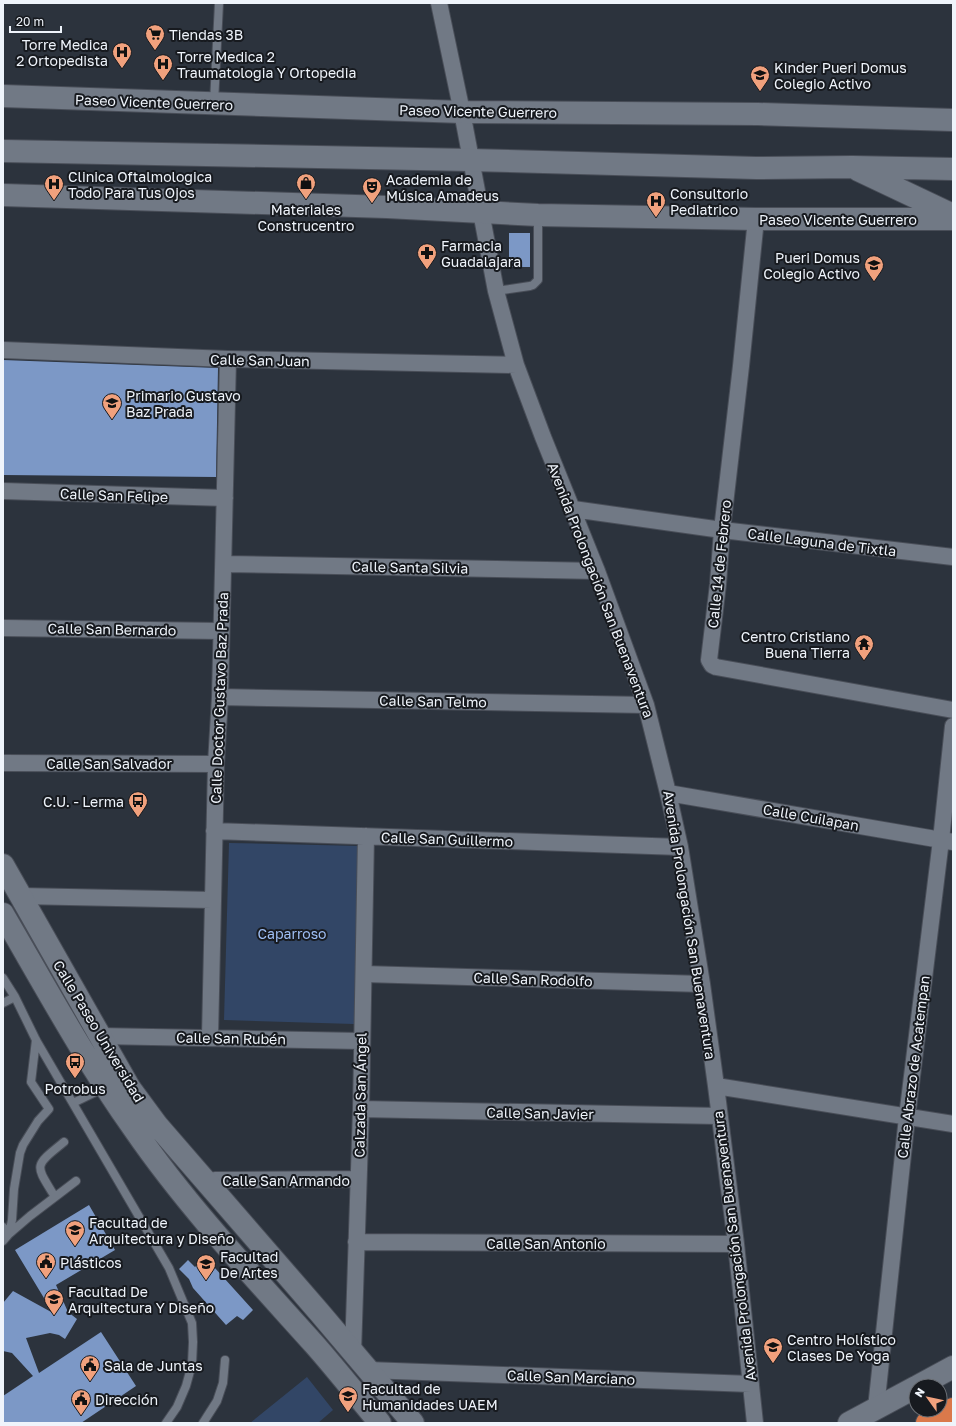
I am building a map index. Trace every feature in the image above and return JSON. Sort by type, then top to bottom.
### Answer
[{"type":"highway","points":[[927,1423],[953,1409]]},
{"type":"main road","name":"Paseo Vicente Guerrero","points":[[3,96],[462,112],[758,114],[953,120]]},
{"type":"main road","points":[[3,150],[756,168],[852,167],[953,169]]},
{"type":"main road","points":[[852,167],[953,215]]},
{"type":"main road","name":"Paseo Vicente Guerrero","points":[[3,195],[538,214],[756,218],[953,219]]},
{"type":"main road","name":"Calle Paseo Universidad","points":[[3,866],[129,1086],[157,1125],[412,1423]]},
{"type":"main road","name":"Calle Paseo Universidad","points":[[3,914],[81,1049],[134,1129],[184,1196],[380,1423]]},
{"type":"main road","points":[[934,1378],[953,1368]]},
{"type":"main road","points":[[849,1423],[908,1392]]},
{"type":"street","name":"Avenida Prolongación San Buenaventura","points":[[439,3],[462,112],[496,291],[516,365],[543,437],[597,571],[646,705],[680,847],[702,984],[716,1086],[736,1244],[754,1423]]},
{"type":"street","name":"Calle 14 de Febrero","points":[[756,218],[709,660],[712,665],[953,710]]},
{"type":"street","name":"Calle San Juan","points":[[3,350],[228,359],[516,365]]},
{"type":"street","name":"Calle Doctor Gustavo Baz Prada","points":[[210,1037],[212,900],[224,564],[228,359]]},
{"type":"street","name":"Calle San Felipe","points":[[3,491],[225,498]]},
{"type":"street","name":"Calle Laguna de Tixtla","points":[[573,509],[722,530],[953,557]]},
{"type":"street","name":"Calle Santa Silvia","points":[[224,564],[597,571]]},
{"type":"street","name":"Calle San Bernardo","points":[[3,628],[222,631]]},
{"type":"street","name":"Calle San Telmo","points":[[220,697],[646,705]]},
{"type":"street","name":"Calle Abrazo de Acatempan","points":[[876,1408],[907,1117],[947,841],[953,726]]},
{"type":"street","name":"Calle San Salvador","points":[[3,763],[216,764]]},
{"type":"street","name":"Calle Cuilapan","points":[[668,793],[947,841]]},
{"type":"street","name":"Calle San Guillermo","points":[[214,831],[680,847]]},
{"type":"street","name":"Calzada San Ángel","points":[[353,1353],[361,1109],[361,1041],[364,974],[366,836]]},
{"type":"street","points":[[21,896],[212,900]]},
{"type":"street","name":"Calle San Rodolfo","points":[[364,974],[702,984]]},
{"type":"street","name":"Calle San Rubén","points":[[100,1036],[361,1041]]},
{"type":"street","points":[[716,1086],[953,1124]]},
{"type":"street","name":"Calle San Javier","points":[[361,1109],[719,1116]]},
{"type":"street","name":"Calle San Armando","points":[[215,1180],[358,1179]]},
{"type":"street","name":"Calle San Antonio","points":[[356,1242],[736,1244]]},
{"type":"street","name":"Calle San Marciano","points":[[368,1370],[750,1384]]},
{"type":"lane","points":[[214,104],[219,3]]},
{"type":"lane","points":[[496,291],[530,286],[538,280],[538,214]]},
{"type":"lane","points":[[3,978],[15,996],[36,1040],[168,1268],[192,1323],[192,1364],[186,1386],[166,1423]]},
{"type":"lane","points":[[3,1003],[15,996]]},
{"type":"lane","points":[[9,1234],[12,1220],[14,1188],[20,1153],[23,1145],[38,1121],[49,1109],[31,1082],[36,1040]]},
{"type":"lane","points":[[72,1103],[106,1087]]},
{"type":"lane","points":[[55,1197],[40,1172],[40,1166],[45,1158],[64,1142]]},
{"type":"lane","points":[[3,1241],[30,1216],[76,1181]]},
{"type":"lane","points":[[3,1227],[9,1234]]},
{"type":"lane","points":[[203,1423],[217,1401],[223,1383],[225,1360]]},
{"type":"green space","name":"Caparroso","points":[[229,843],[360,846],[354,1024],[224,1020]]},
{"type":"green space","points":[[307,1377],[333,1410],[318,1423],[250,1423]]},
{"type":"building","points":[[509,233],[530,233],[530,267],[509,267]]},
{"type":"building","name":"Primario Gustavo Baz Prada","points":[[3,360],[218,368],[216,477],[3,475]]},
{"type":"building","points":[[89,1205],[115,1250],[56,1285],[68,1312],[77,1319],[65,1339],[59,1335],[50,1333],[26,1338],[39,1373],[101,1332],[136,1386],[81,1423],[3,1423],[3,1396],[33,1376],[12,1353],[3,1351],[3,1303],[13,1291],[53,1313],[15,1250]]},
{"type":"building","points":[[205,1257],[253,1310],[243,1320],[237,1316],[226,1325],[193,1288],[189,1279],[179,1269],[188,1260],[195,1267]]},
{"type":"place","name":"Tiendas 3B","points":[[155,51]]},
{"type":"place","name":"Torre Medica 2 Ortopedista","points":[[122,69]]},
{"type":"place","name":"Torre Medica 2 Traumatologia Y Ortopedia","points":[[163,81]]},
{"type":"place","name":"Kinder Pueri Domus Colegio Activo","points":[[760,92]]},
{"type":"place","name":"Materiales Construcentro","points":[[306,200]]},
{"type":"place","name":"Clinica Oftalmologica Todo Para Tus Ojos","points":[[54,201]]},
{"type":"place","name":"Academia de Música Amadeus","points":[[372,204]]},
{"type":"place","name":"Consultorio Pediatrico","points":[[656,218]]},
{"type":"place","name":"Farmacia Guadalajara","points":[[427,270]]},
{"type":"place","name":"Pueri Domus Colegio Activo","points":[[874,282]]},
{"type":"place","name":"Primario Gustavo Baz Prada","points":[[112,420]]},
{"type":"place","name":"Centro Cristiano Buena Tierra","points":[[864,661]]},
{"type":"place","name":"C.U. - Lerma","points":[[138,818]]},
{"type":"place","name":"Potrobus","points":[[75,1079]]},
{"type":"place","name":"Facultad de Arquitectura y Diseño","points":[[75,1247]]},
{"type":"place","name":"Plásticos","points":[[46,1279]]},
{"type":"place","name":"Facultad De Artes","points":[[206,1281]]},
{"type":"place","name":"Facultad De Arquitectura Y Diseño","points":[[54,1316]]},
{"type":"place","name":"Centro Holístico Clases De Yoga","points":[[773,1364]]},
{"type":"place","name":"Sala de Juntas","points":[[90,1382]]},
{"type":"place","name":"Facultad de Humanidades UAEM","points":[[348,1413]]},
{"type":"place","name":"Dirección","points":[[81,1416]]}]
